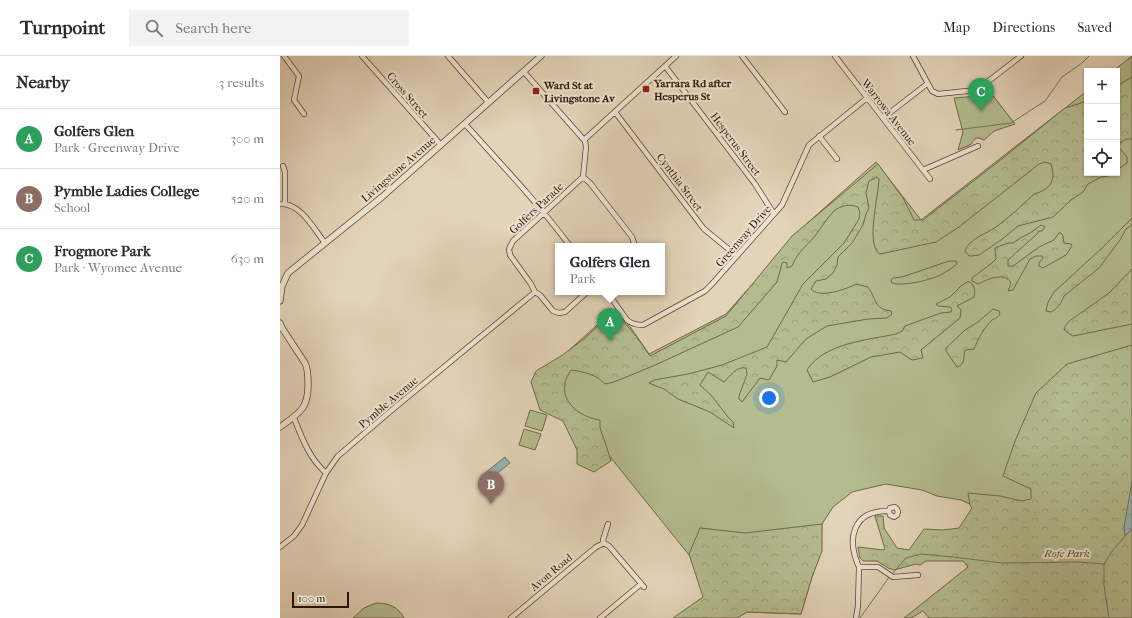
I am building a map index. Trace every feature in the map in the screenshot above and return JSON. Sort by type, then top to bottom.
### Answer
[{"type":"street","points":[[284,56],[298,74],[299,80],[294,100],[304,114]]},
{"type":"street","name":"Cross Street","points":[[362,56],[441,145]]},
{"type":"street","points":[[448,56],[488,102]]},
{"type":"street","name":"Livingstone Avenue","points":[[280,301],[282,286],[288,273],[382,198],[541,56]]},
{"type":"street","points":[[584,140],[676,56]]},
{"type":"street","points":[[742,56],[785,112]]},
{"type":"street","name":"Warrowa Avenue","points":[[835,56],[930,179]]},
{"type":"street","points":[[913,56],[927,84],[932,91],[938,94],[974,91],[1021,56]]},
{"type":"street","name":"Hesperus Street","points":[[665,66],[755,184],[774,214]]},
{"type":"street","points":[[524,72],[584,140],[586,147],[583,177],[590,183],[632,237],[634,243]]},
{"type":"street","points":[[883,118],[927,84]]},
{"type":"street","name":"Greenway Drive","points":[[609,295],[627,320],[636,325],[643,325],[705,291],[782,206],[809,145],[867,98]]},
{"type":"street","name":"Cynthia Street","points":[[615,112],[704,229],[737,256]]},
{"type":"street","points":[[465,124],[505,168],[543,214],[551,221],[568,243]]},
{"type":"street","points":[[819,136],[838,159]]},
{"type":"street","points":[[923,170],[978,146]]},
{"type":"street","points":[[283,166],[285,172],[282,204],[297,208],[325,243]]},
{"type":"street","name":"Golfers Parade","points":[[583,177],[514,241],[508,249],[510,255],[532,284],[535,292],[540,295],[553,311],[559,313],[565,312],[584,295]]},
{"type":"street","name":"Pymble Avenue","points":[[280,547],[294,536],[302,525],[326,473],[338,456],[535,292]]},
{"type":"street","points":[[280,323],[305,363],[307,370],[308,399],[294,418],[280,427]]},
{"type":"street","points":[[294,418],[305,446],[326,473]]},
{"type":"street","points":[[856,618],[858,606],[858,567],[853,542],[853,532],[864,516],[871,512],[889,511]]},
{"type":"street","points":[[600,618],[642,586],[609,546],[604,543],[603,540],[608,524]]},
{"type":"street","name":"Avon Road","points":[[510,618],[591,550],[604,543]]},
{"type":"street","points":[[858,567],[878,567],[893,577],[918,575]]},
{"type":"green space","points":[[1132,56],[1132,504],[1019,527],[961,500],[937,496],[922,490],[886,484],[852,492],[833,507],[822,524],[821,552],[801,614],[747,612],[737,618],[718,591],[562,397],[557,361],[615,309],[631,328],[649,354],[726,314],[803,227],[876,162],[921,220],[1084,93],[1084,176],[1120,176],[1120,68],[1117,68]]},
{"type":"green space","points":[[1132,77],[1132,139],[1126,139],[1120,143],[1120,104],[1120,84]]},
{"type":"green space","points":[[987,88],[1015,124],[994,131],[984,140],[976,138],[970,145],[958,150],[963,132],[954,98],[978,96]]},
{"type":"green space","points":[[1084,102],[1084,176],[1108,176],[1101,177],[1088,184],[1083,192],[1071,200],[1053,217],[1018,226],[979,255],[969,256],[965,251],[970,243],[1001,223],[1034,194],[1045,190],[1051,184],[1053,175],[1051,164],[1045,162],[1039,164],[959,227],[936,242],[880,254],[876,249],[873,230],[879,179],[877,177],[869,181],[866,193],[869,208],[863,225],[852,243],[838,257],[837,265],[833,273],[826,279],[816,281],[811,289],[815,292],[826,293],[856,284],[868,287],[876,303],[882,308],[891,311],[892,314],[887,318],[868,319],[827,326],[806,339],[786,362],[777,360],[777,366],[769,380],[760,378],[742,402],[739,399],[739,396],[747,374],[746,368],[740,368],[731,374],[724,382],[708,372],[700,385],[711,395],[733,422],[734,428],[710,412],[678,399],[664,389],[649,383],[654,380],[688,374],[722,365],[767,347],[803,284],[844,243],[859,219],[860,213],[858,207],[840,207],[834,211],[815,236],[799,253],[792,266],[787,268],[787,263],[782,263],[777,282],[738,327],[614,382],[605,384],[594,376],[571,370],[565,382],[566,398],[580,413],[593,419],[600,420],[600,428],[611,461],[594,472],[577,464],[577,450],[563,421],[540,410],[531,382],[536,371],[561,356],[584,339],[614,311],[636,336],[650,356],[726,316],[792,236],[878,164],[903,198],[914,220],[923,220],[1065,108]]},
{"type":"green space","points":[[1120,149],[1127,157],[1127,163],[1120,168]]},
{"type":"green space","points":[[1132,218],[1132,225],[1126,229],[1120,240],[1099,268],[1064,296],[1056,309],[1051,312],[1046,311],[1048,302],[1054,292]]},
{"type":"green space","points":[[1041,225],[1045,227],[1042,231],[1039,231],[1008,260],[1008,266],[1013,266],[1039,247],[1054,240],[1059,233],[1063,236],[1064,243],[1071,244],[1072,246],[1066,255],[1043,268],[1039,266],[1039,263],[1043,258],[1042,256],[1036,256],[1030,259],[1013,290],[1008,291],[1011,283],[1008,279],[1000,277],[986,280],[978,284],[972,281],[972,278],[996,259],[995,248],[1008,243],[1013,243]]},
{"type":"green space","points":[[949,261],[956,261],[957,264],[937,277],[910,283],[892,283],[891,280],[893,278],[902,277]]},
{"type":"green space","points":[[1132,269],[1132,324],[1073,336],[1065,331],[1064,328],[1068,322],[1109,293]]},
{"type":"green space","points":[[967,282],[970,282],[974,287],[974,297],[957,306],[961,310],[960,318],[921,350],[923,358],[912,360],[900,352],[871,357],[830,377],[813,382],[807,370],[824,354],[847,344],[896,334],[902,331],[905,326],[941,313],[951,312],[952,309],[950,307],[938,306],[936,304],[950,297]]},
{"type":"green space","points":[[993,309],[999,311],[1000,314],[986,326],[974,349],[965,350],[964,360],[960,366],[957,367],[946,351],[946,348],[965,330],[978,322]]},
{"type":"green space","name":"Rofe Park","points":[[1132,345],[1132,618],[929,618],[923,611],[911,618],[904,618],[968,567],[963,561],[926,561],[920,565],[916,564],[894,570],[877,561],[863,561],[860,558],[858,547],[885,549],[875,516],[883,516],[884,528],[897,548],[909,550],[924,529],[943,530],[959,528],[972,508],[968,493],[1000,496],[1022,501],[1031,499],[1031,489],[1003,476],[1015,441],[1036,393],[1067,364]]},
{"type":"green space","points":[[530,410],[547,415],[542,431],[525,426]]},
{"type":"green space","points":[[524,429],[541,434],[535,450],[519,445]]},
{"type":"green space","points":[[822,524],[822,551],[812,577],[801,614],[747,612],[737,618],[673,618],[703,597],[689,554],[700,528],[745,533]]},
{"type":"green space","points":[[376,603],[393,606],[402,614],[404,618],[353,618],[364,608]]},
{"type":"water","points":[[505,457],[510,463],[489,480],[484,474]]},
{"type":"water","points":[[1132,482],[1132,529],[1125,536],[1124,527]]},
{"type":"waterway","points":[[956,130],[1011,123],[1045,101],[1062,77],[1082,63],[1089,56]]},
{"type":"waterway","points":[[1109,618],[1104,585],[1104,564],[1125,536]]},
{"type":"waterway","points":[[892,574],[906,558],[921,554],[1002,563],[1079,562],[1104,564]]},
{"type":"waterway","points":[[860,618],[890,576]]},
{"type":"place","name":"Yarrara Rd after Hesperus St","points":[[646,89]]},
{"type":"place","name":"Ward St at Livingstone Av","points":[[536,91]]},
{"type":"place","name":"Frogmore Park","points":[[981,111]]},
{"type":"place","name":"Golfers Glen","points":[[610,341]]},
{"type":"place","name":"Pymble Ladies College","points":[[491,504]]}]
